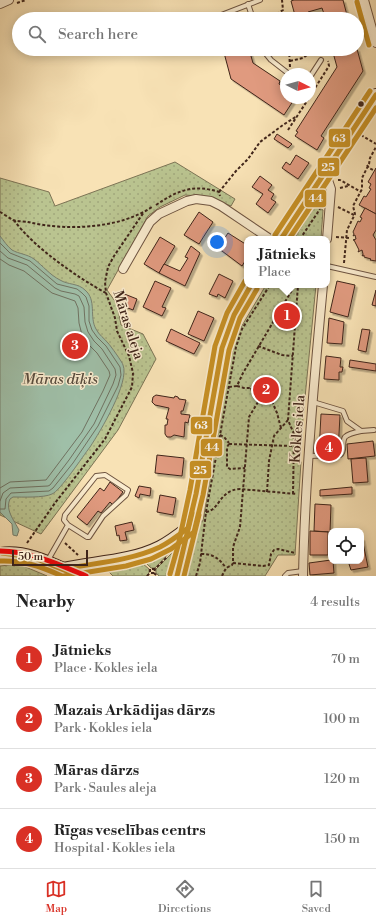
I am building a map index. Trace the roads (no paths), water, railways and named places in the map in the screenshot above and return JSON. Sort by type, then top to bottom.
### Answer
[{"type":"street","points":[[0,4],[9,0]]},
{"type":"street","points":[[364,0],[376,43]]},
{"type":"street","points":[[283,236],[376,95]]},
{"type":"street","points":[[323,175],[328,180],[331,189],[330,238]]},
{"type":"street","points":[[123,270],[150,222],[159,214],[186,201],[196,199],[211,201],[265,236]]},
{"type":"street","points":[[177,576],[196,494],[226,332],[233,316],[249,288]]},
{"type":"street","name":"Kokles iela","points":[[303,574],[312,402],[323,288]]},
{"type":"street","points":[[63,569],[140,555],[168,542],[188,528]]},
{"type":"street","points":[[1,551],[26,549],[48,562],[79,576]]},
{"type":"lane","points":[[228,12],[260,0]]},
{"type":"lane","points":[[248,4],[250,12]]},
{"type":"lane","points":[[268,56],[281,68]]},
{"type":"lane","points":[[316,68],[321,60]]},
{"type":"lane","points":[[330,267],[376,277]]},
{"type":"lane","points":[[312,402],[343,411],[347,421],[361,431]]},
{"type":"lane","points":[[309,456],[340,455],[344,451],[344,439],[346,436],[361,431],[374,430]]},
{"type":"lane","points":[[105,475],[128,490],[126,495],[103,516],[90,537],[87,537],[68,525],[64,520],[65,515],[96,476],[105,475]]},
{"type":"lane","points":[[48,562],[68,525]]},
{"type":"lane","points":[[285,576],[288,573],[303,574]]},
{"type":"water","name":"Māras dīķis","points":[[0,236],[12,250],[29,256],[56,278],[66,283],[79,286],[89,294],[96,329],[121,361],[124,373],[118,394],[107,419],[90,447],[60,487],[52,494],[44,496],[13,497],[10,499],[9,511],[19,530],[17,536],[13,535],[12,524],[0,512]]},
{"type":"place","name":"Jātnieks","points":[[287,316]]},
{"type":"place","name":"Māras dārzs","points":[[75,346]]},
{"type":"place","name":"Mazais Arkādijas dārzs","points":[[266,390]]},
{"type":"place","name":"Rīgas veselības centrs","points":[[329,448]]}]
